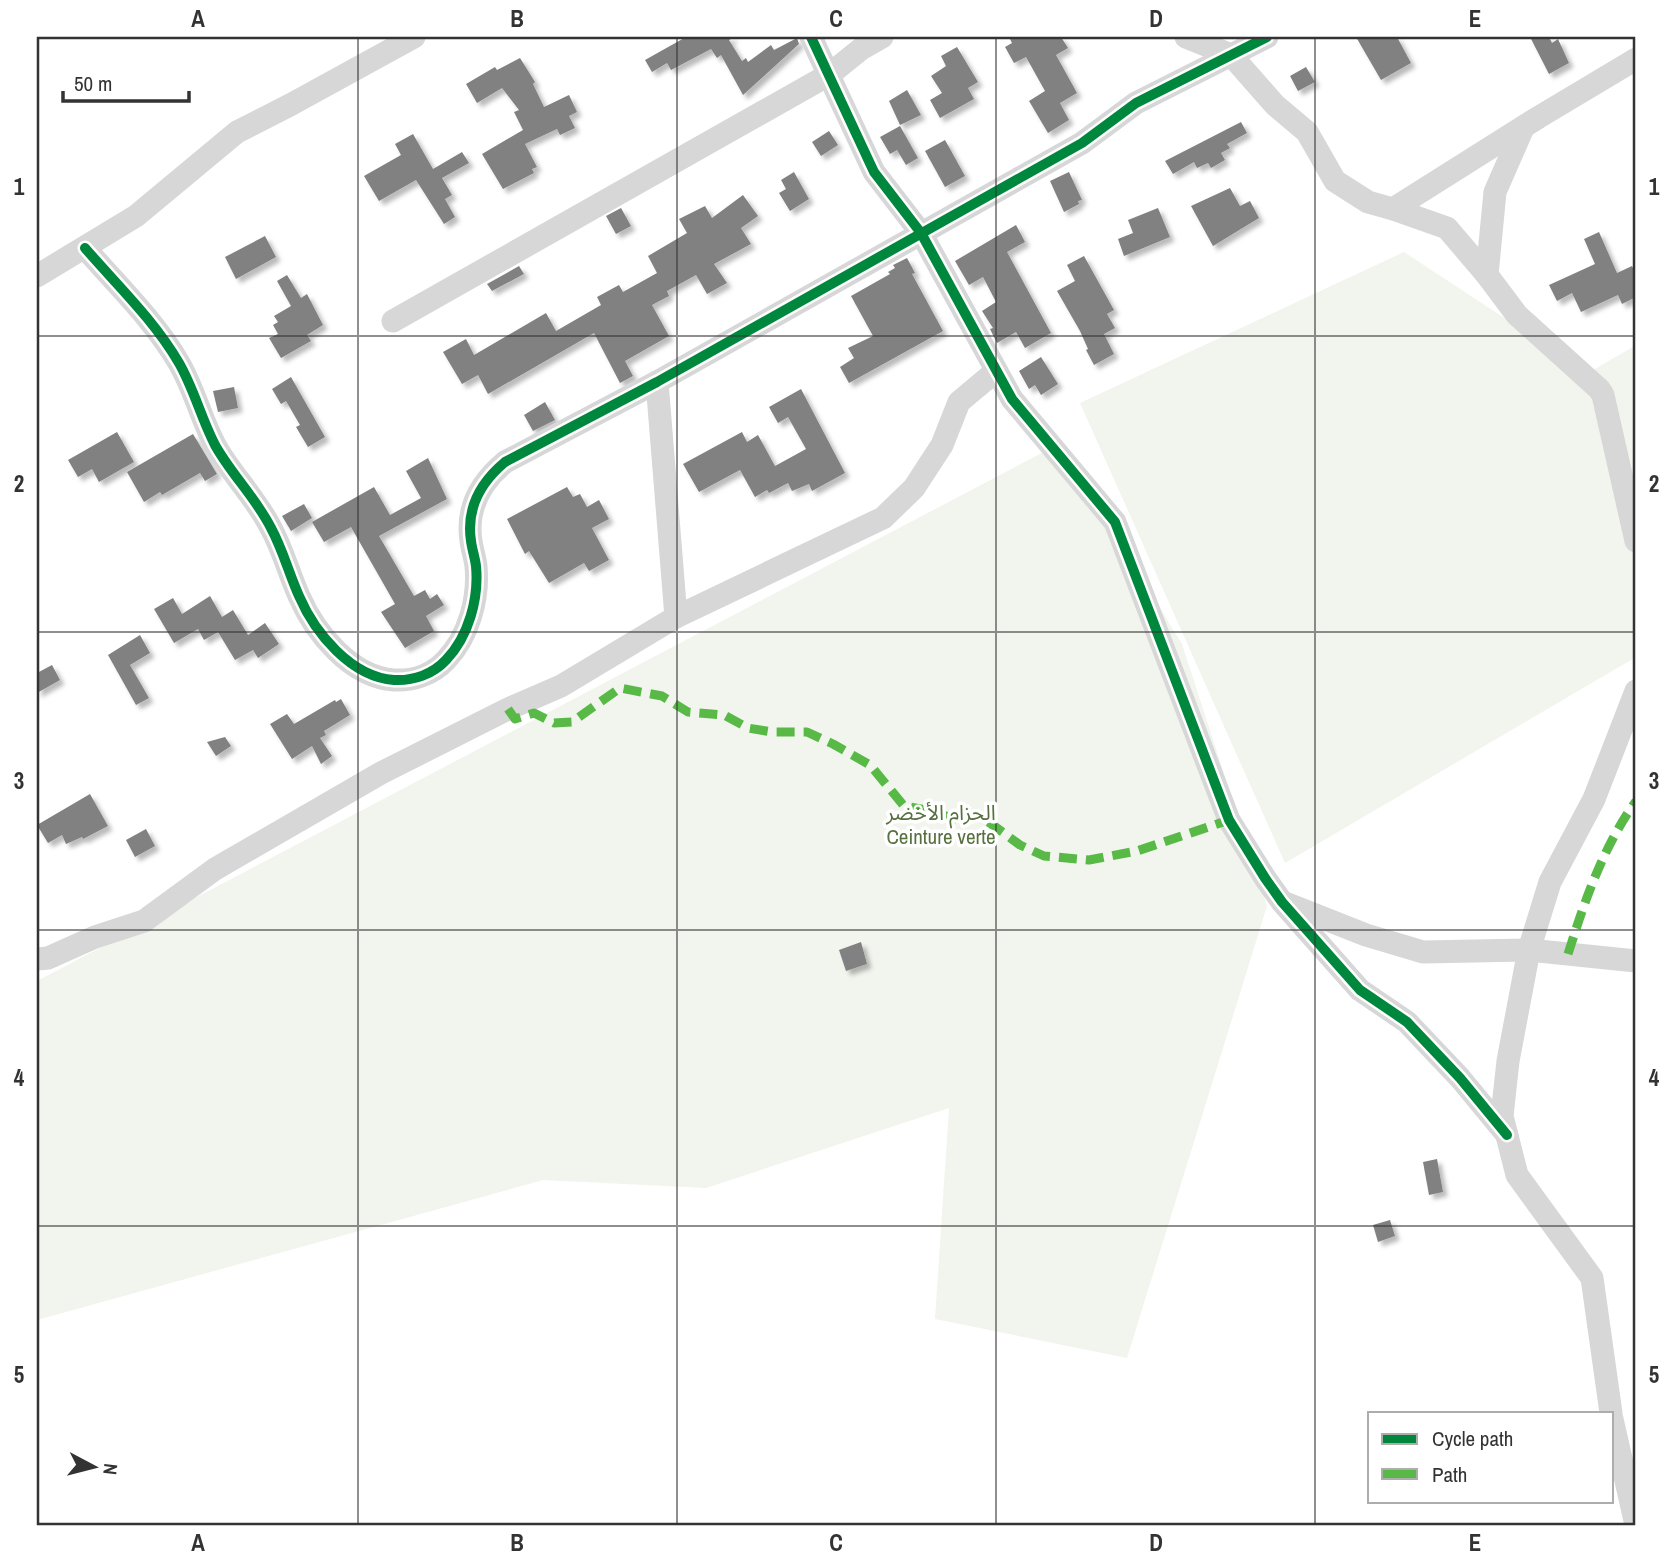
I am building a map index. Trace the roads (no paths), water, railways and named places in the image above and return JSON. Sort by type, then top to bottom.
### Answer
[{"type":"street","points":[[37,276],[136,216],[237,132],[414,37]]},
{"type":"street","points":[[811,37],[874,172],[921,233],[1012,399],[1115,522],[1229,820],[1259,870],[1282,902],[1360,990],[1407,1022],[1461,1078],[1507,1135]]},
{"type":"street","points":[[393,321],[830,74],[861,49],[882,37]]},
{"type":"street","points":[[1186,37],[1231,55],[1275,105],[1307,132],[1335,181],[1368,202],[1447,228],[1517,315],[1592,381],[1603,395],[1636,541]]},
{"type":"street","points":[[85,248],[154,327],[179,362],[215,444],[274,531],[299,598],[317,628],[348,660],[360,668],[387,679],[418,678],[432,671],[455,650],[471,614],[476,590],[470,516],[486,481],[505,463],[657,382],[1082,143],[1136,103],[1267,37]]},
{"type":"street","points":[[1394,209],[1636,59]]},
{"type":"street","points":[[1487,275],[1495,192],[1523,128]]},
{"type":"street","points":[[37,959],[47,958],[95,937],[144,921],[215,869],[382,773],[508,709],[561,686],[676,617],[883,518],[914,488],[942,445],[959,402],[996,371]]},
{"type":"street","points":[[657,382],[676,617]]},
{"type":"street","points":[[1611,1412],[1592,1278],[1517,1175],[1502,1116],[1508,1061],[1529,950],[1550,882],[1594,799],[1636,691]]},
{"type":"street","points":[[1282,902],[1366,935],[1423,952],[1529,950],[1636,961]]},
{"type":"street","points":[[1614,1428],[1636,1525]]},
{"type":"park label","name":"الحزام الأخضر Ceinture verte","points":[[941,825]]}]
